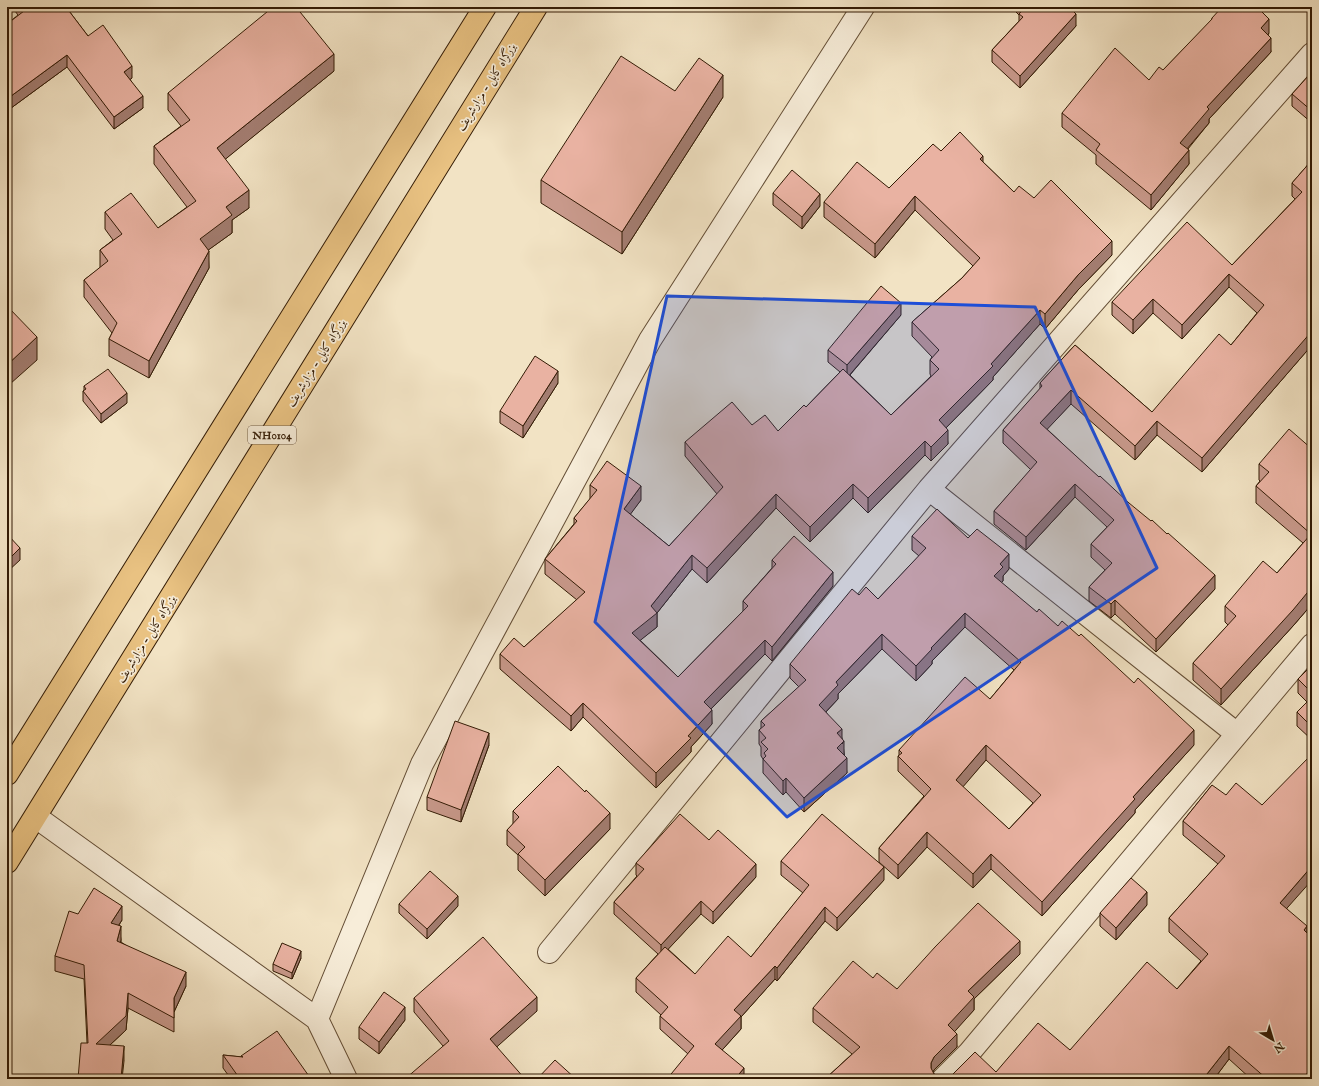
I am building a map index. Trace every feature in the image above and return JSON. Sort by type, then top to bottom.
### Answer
[{"type":"highway","points":[[7,774],[485,7]]},
{"type":"highway","name":"بزرگراه کابل - مزارشریف","points":[[7,862],[536,7]]},
{"type":"street","points":[[317,1019],[422,764],[624,388],[650,340],[862,7]]},
{"type":"street","points":[[549,952],[929,489],[1312,54]]},
{"type":"street","points":[[929,489],[1237,734]]},
{"type":"street","points":[[943,1079],[969,1053],[1312,645]]},
{"type":"street","points":[[36,817],[317,1019],[346,1079]]},
{"type":"highlighted area","points":[[667,296],[1035,307],[1157,568],[787,817],[595,622]]},
{"type":"building","points":[[21,7],[66,7],[88,36],[103,25],[132,66],[124,72],[143,96],[114,117],[67,55],[7,99],[7,24],[24,11]]},
{"type":"building","points":[[273,7],[296,7],[334,54],[217,148],[249,190],[226,207],[232,215],[200,239],[209,251],[149,361],[109,339],[117,323],[84,280],[108,261],[100,250],[122,234],[105,212],[131,193],[158,228],[196,201],[154,146],[190,120],[168,93]]},
{"type":"building","points":[[1025,7],[1069,7],[1076,14],[1020,76],[992,50],[1023,17],[1019,14]]},
{"type":"building","points":[[1222,7],[1257,7],[1269,19],[1261,28],[1271,38],[1207,107],[1209,109],[1180,143],[1189,150],[1151,195],[1096,150],[1100,144],[1062,113],[1115,48],[1149,80],[1159,67],[1163,70]]},
{"type":"building","points":[[621,56],[675,91],[699,58],[723,75],[622,232],[541,180]]},
{"type":"building","points":[[1310,74],[1312,75],[1312,111],[1292,94]]},
{"type":"building","points":[[960,132],[983,156],[980,159],[1014,192],[1019,186],[1034,198],[1051,180],[1112,241],[1078,275],[1045,314],[1040,310],[991,364],[993,366],[939,420],[948,430],[931,447],[925,441],[868,498],[853,484],[810,527],[776,494],[707,568],[692,555],[651,606],[657,613],[632,633],[678,677],[748,606],[743,601],[776,564],[772,560],[794,536],[833,572],[772,647],[765,640],[704,702],[712,710],[688,736],[691,738],[656,773],[583,703],[571,716],[500,654],[514,638],[524,647],[585,592],[545,559],[577,521],[574,518],[597,490],[590,485],[607,461],[641,486],[624,509],[669,546],[723,487],[685,442],[732,402],[752,425],[765,415],[778,431],[804,405],[806,407],[843,369],[891,415],[939,369],[930,360],[939,350],[912,322],[962,278],[980,258],[915,196],[875,244],[824,202],[857,162],[889,188],[933,144],[941,151]]},
{"type":"building","points":[[1312,160],[1312,331],[1202,458],[1157,421],[1135,446],[1071,390],[1040,423],[1099,477],[1100,476],[1129,503],[1151,521],[1152,520],[1167,534],[1168,533],[1215,575],[1156,639],[1115,600],[1111,604],[1089,587],[1112,563],[1091,544],[1114,520],[1075,484],[1026,537],[994,511],[1037,462],[1003,430],[1042,386],[1040,383],[1075,345],[1152,412],[1219,334],[1231,345],[1264,305],[1229,274],[1182,325],[1153,299],[1133,320],[1112,302],[1187,222],[1232,265],[1302,192],[1292,183]]},
{"type":"building","points":[[792,170],[820,194],[802,217],[773,193]]},
{"type":"building","points":[[881,286],[901,303],[847,365],[828,350]]},
{"type":"building","points":[[7,306],[37,337],[7,365]]},
{"type":"building","points":[[535,356],[558,371],[523,426],[500,411]]},
{"type":"building","points":[[108,369],[127,393],[101,414],[83,391],[86,389],[84,386]]},
{"type":"building","points":[[1289,429],[1312,449],[1312,587],[1221,689],[1193,663],[1236,616],[1225,606],[1263,561],[1277,573],[1311,534],[1256,486],[1269,472],[1259,464]]},
{"type":"building","points":[[937,509],[968,538],[977,529],[1009,554],[1000,564],[1003,567],[994,576],[1037,612],[1039,609],[1058,626],[1062,621],[1079,636],[1081,634],[1134,683],[1138,678],[1194,730],[1133,797],[1135,799],[1042,902],[991,854],[973,874],[927,832],[898,865],[879,848],[931,789],[898,756],[902,753],[899,750],[965,677],[990,699],[1021,662],[965,613],[931,648],[932,649],[916,666],[882,634],[836,682],[838,685],[819,705],[842,729],[837,733],[844,741],[837,748],[847,758],[804,798],[786,778],[783,781],[763,759],[766,756],[764,753],[768,749],[761,742],[766,738],[759,730],[765,725],[761,721],[806,680],[790,664],[852,589],[859,595],[866,587],[878,599],[926,548],[912,536]],"holes":[[[986,745],[1041,795],[1009,829],[956,780]]]},
{"type":"building","points":[[7,534],[20,548],[7,561]]},
{"type":"building","points":[[1312,665],[1312,693],[1298,679]]},
{"type":"building","points":[[1312,697],[1312,727],[1297,712]]},
{"type":"building","points":[[455,721],[489,733],[461,810],[427,797]]},
{"type":"building","points":[[1312,754],[1312,866],[1280,903],[1307,926],[1304,930],[1312,938],[1312,1068],[1302,1079],[1267,1079],[1229,1046],[1203,1079],[825,1079],[860,1047],[813,1008],[853,961],[873,978],[877,973],[897,989],[978,903],[1020,941],[968,991],[974,997],[948,1025],[957,1034],[934,1057],[931,1063],[931,1068],[934,1074],[939,1077],[946,1078],[952,1075],[975,1052],[996,1072],[1038,1023],[1070,1050],[1147,962],[1177,989],[1208,954],[1169,918],[1225,856],[1183,821],[1212,785],[1226,795],[1236,783],[1262,805]]},
{"type":"building","points":[[558,766],[610,813],[545,880],[518,854],[525,847],[507,830],[519,817],[513,811]]},
{"type":"building","points":[[680,814],[709,840],[718,830],[756,864],[713,912],[701,901],[661,945],[614,902],[644,869],[636,863]]},
{"type":"building","points":[[822,814],[884,867],[837,918],[825,907],[777,968],[775,966],[734,1010],[741,1016],[715,1044],[744,1068],[735,1079],[667,1079],[694,1046],[660,1016],[668,1007],[636,978],[665,947],[695,974],[728,936],[751,957],[809,885],[781,861]]},
{"type":"building","points":[[430,871],[458,896],[427,929],[399,904]]},
{"type":"building","points":[[1131,878],[1147,892],[1116,928],[1100,913]]},
{"type":"building","points":[[94,888],[122,906],[111,923],[121,926],[117,941],[186,972],[174,998],[174,1018],[128,993],[126,1016],[96,1044],[124,1046],[121,1079],[78,1079],[81,1043],[88,1043],[84,965],[55,956],[69,911],[78,914]]},
{"type":"building","points":[[483,937],[537,997],[490,1039],[525,1079],[405,1079],[449,1041],[414,998]]},
{"type":"building","points":[[282,943],[301,951],[292,973],[273,964]]},
{"type":"building","points":[[384,992],[405,1007],[379,1042],[359,1027]]},
{"type":"building","points":[[277,1031],[311,1079],[240,1079],[223,1055],[243,1057],[241,1056]]},
{"type":"building","points":[[555,1060],[576,1079],[537,1079]]}]
